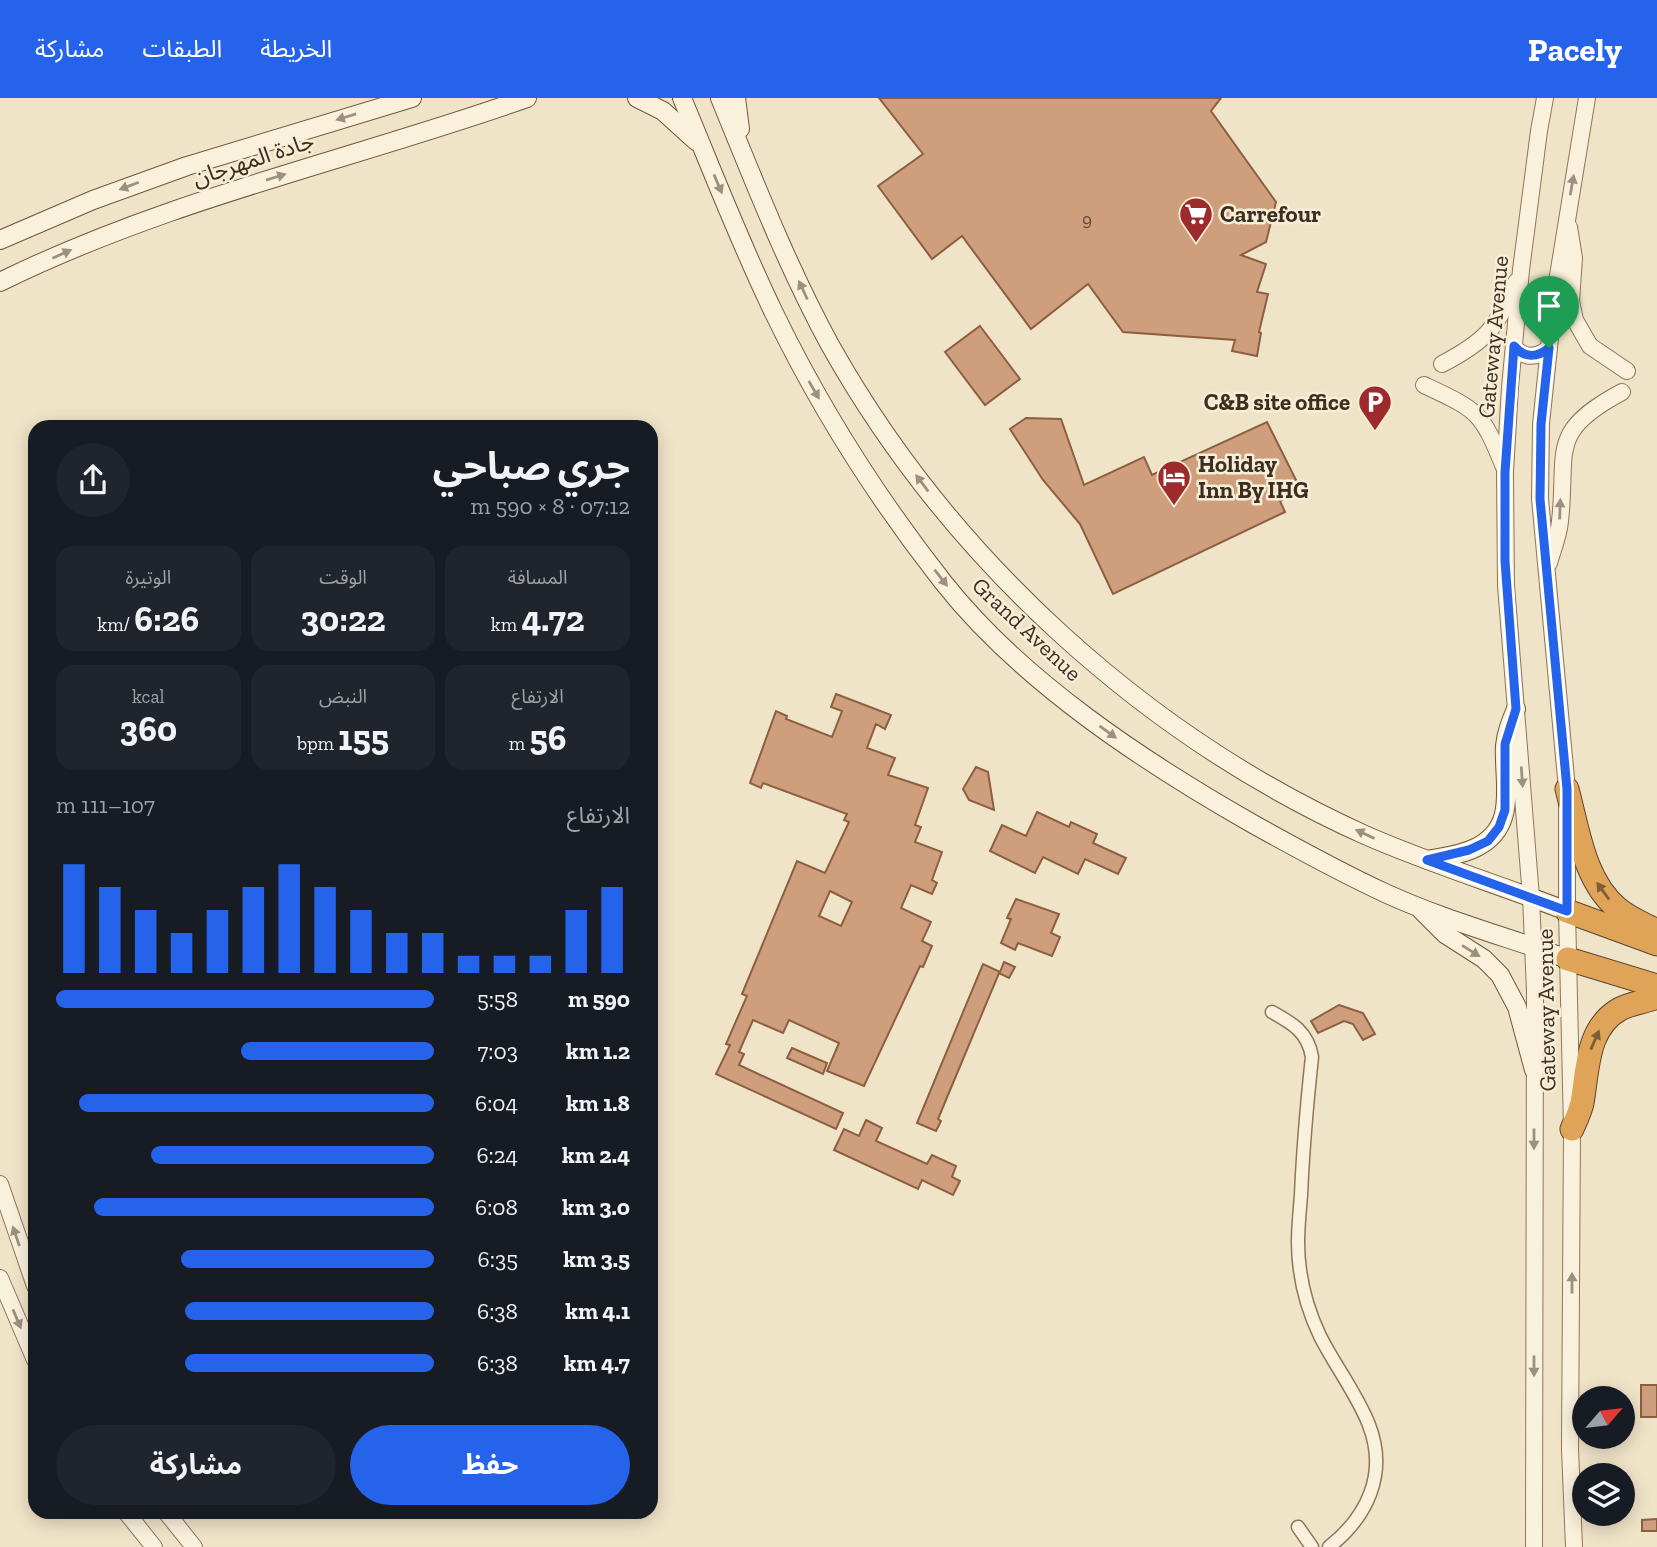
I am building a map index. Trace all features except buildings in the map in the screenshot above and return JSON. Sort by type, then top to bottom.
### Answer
[{"type":"highway","points":[[1567,789],[1595,881],[1618,909],[1657,931]]},
{"type":"highway","points":[[1567,911],[1657,944]]},
{"type":"highway","points":[[1568,959],[1657,986]]},
{"type":"highway","points":[[1572,1129],[1582,1102],[1591,1046],[1597,1033],[1605,1022],[1621,1009],[1657,997]]},
{"type":"main road","name":"جادة المهرجان","points":[[0,240],[93,200],[187,166],[412,98]]},
{"type":"main road","name":"جادة المهرجان","points":[[0,282],[81,245],[187,205],[527,98]]},
{"type":"main road","points":[[638,98],[663,111],[702,147]]},
{"type":"main road","name":"Grand Avenue","points":[[682,98],[772,310],[832,422],[943,583],[984,627],[1061,696],[1160,769],[1318,860],[1419,908],[1568,959]]},
{"type":"main road","name":"Grand Avenue","points":[[720,98],[804,294],[862,398],[931,495],[1009,584],[1091,661],[1192,737],[1242,769],[1364,835],[1567,911]]},
{"type":"main road","points":[[736,98],[743,153]]},
{"type":"main road","points":[[1427,860],[1478,847],[1488,841],[1499,827],[1506,800],[1506,738],[1516,709]]},
{"type":"main road","points":[[1419,908],[1445,934],[1484,959],[1500,975],[1517,1007],[1534,1070]]},
{"type":"street","name":"Gateway Avenue","points":[[1534,1547],[1534,946],[1506,586],[1505,472],[1521,271],[1545,98]]},
{"type":"street","name":"Gateway Avenue","points":[[1574,1547],[1570,1449],[1572,1129],[1567,789],[1540,499],[1541,424],[1549,348],[1587,98]]},
{"type":"street","points":[[1567,216],[1574,253],[1571,301],[1575,320],[1590,346],[1627,371]]},
{"type":"street","points":[[1442,363],[1472,348],[1488,334],[1500,318],[1521,271]]},
{"type":"street","points":[[1514,346],[1518,351],[1531,356],[1549,348]]},
{"type":"street","points":[[1424,385],[1467,406],[1482,419],[1505,472]]},
{"type":"street","points":[[1546,575],[1560,523],[1562,458],[1565,445],[1570,433],[1586,414],[1622,392]]},
{"type":"street","points":[[1272,1012],[1299,1028],[1311,1049],[1298,1241],[1305,1298],[1319,1335],[1369,1425],[1376,1453],[1374,1481],[1364,1509],[1346,1533],[1329,1547]]},
{"type":"street","points":[[0,1184],[28,1266]]},
{"type":"street","points":[[0,1278],[28,1344]]},
{"type":"street","points":[[132,1519],[154,1547]]},
{"type":"street","points":[[172,1519],[194,1547]]},
{"type":"street","points":[[1298,1527],[1312,1547]]},
{"type":"place","name":"Carrefour","points":[[1196,244]]},
{"type":"place","name":"C&B site office","points":[[1375,432]]},
{"type":"place","name":"Holiday Inn By IHG","points":[[1174,507]]},
{"type":"route","points":[[1514,346],[1524,355],[1531,356],[1549,348],[1541,424],[1540,499],[1567,789],[1567,911],[1427,860],[1469,850],[1488,841],[1499,827],[1505,810],[1505,744],[1516,709],[1505,561],[1505,472],[1514,346]]}]
